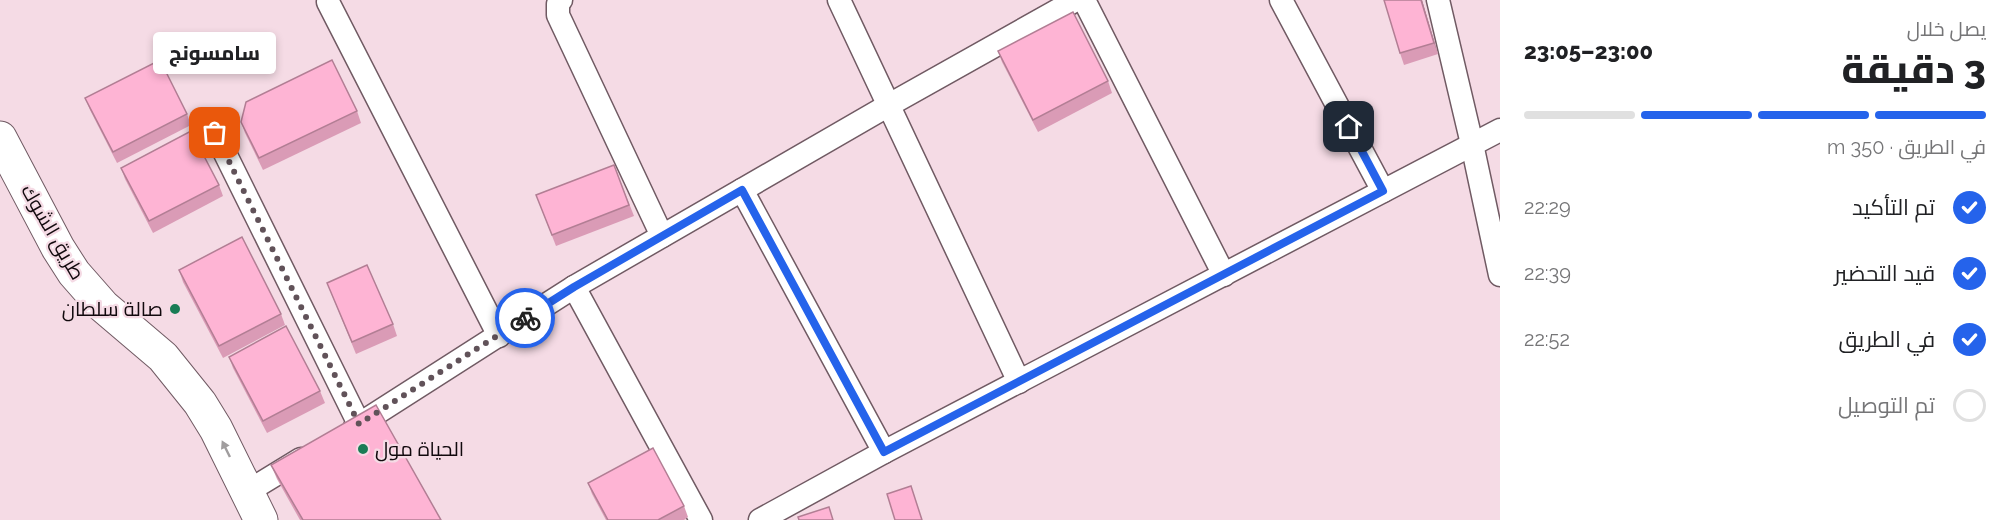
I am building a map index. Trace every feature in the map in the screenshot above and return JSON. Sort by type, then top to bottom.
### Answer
[{"type":"main road","name":"طريق الشوك","points":[[0,138],[58,248],[74,273],[103,306],[149,344],[183,380],[216,429],[254,506]]},
{"type":"street","points":[[561,0],[558,4],[558,15],[662,236]]},
{"type":"street","points":[[338,436],[574,287],[1076,0]]},
{"type":"street","points":[[1084,0],[1224,275]]},
{"type":"street","points":[[1281,0],[1383,191]]},
{"type":"street","points":[[1438,0],[1500,275]]},
{"type":"street","points":[[842,1],[1019,382]]},
{"type":"street","points":[[328,2],[499,336]]},
{"type":"street","points":[[760,520],[884,452],[1500,130]]},
{"type":"street","points":[[215,133],[359,424]]},
{"type":"street","points":[[742,190],[884,452]]},
{"type":"street","points":[[574,287],[701,520]]},
{"type":"street","points":[[254,506],[318,449]]},
{"type":"building","points":[[1384,0],[1421,0],[1434,43],[1400,53]]},
{"type":"building","points":[[1073,12],[1108,81],[1033,120],[998,51]]},
{"type":"building","points":[[160,60],[187,114],[113,152],[85,98]]},
{"type":"building","points":[[332,60],[357,111],[259,158],[241,122],[246,102]]},
{"type":"building","points":[[191,131],[219,185],[149,221],[121,168]]},
{"type":"building","points":[[614,165],[629,205],[552,235],[536,195]]},
{"type":"building","points":[[242,237],[281,314],[219,346],[179,270]]},
{"type":"building","points":[[367,265],[393,324],[352,342],[327,283]]},
{"type":"building","points":[[286,326],[320,391],[263,421],[229,357]]},
{"type":"building","name":"الحياة مول","points":[[376,405],[441,520],[303,520],[271,465]]},
{"type":"building","points":[[653,448],[684,506],[658,520],[608,520],[588,483]]},
{"type":"building","points":[[911,486],[922,520],[895,520],[887,494]]},
{"type":"building","points":[[829,507],[833,520],[799,520],[798,517]]},
{"type":"way so far","points":[[215,133],[359,424],[525,318]]},
{"type":"place","name":"سامسونج","points":[[215,133]]},
{"type":"place","name":"صالة سلطان","points":[[175,309]]},
{"type":"place","name":"الحياة مول","points":[[363,449]]},
{"type":"route","points":[[525,318],[574,287],[742,190],[884,452],[1383,191],[1349,127]]}]
